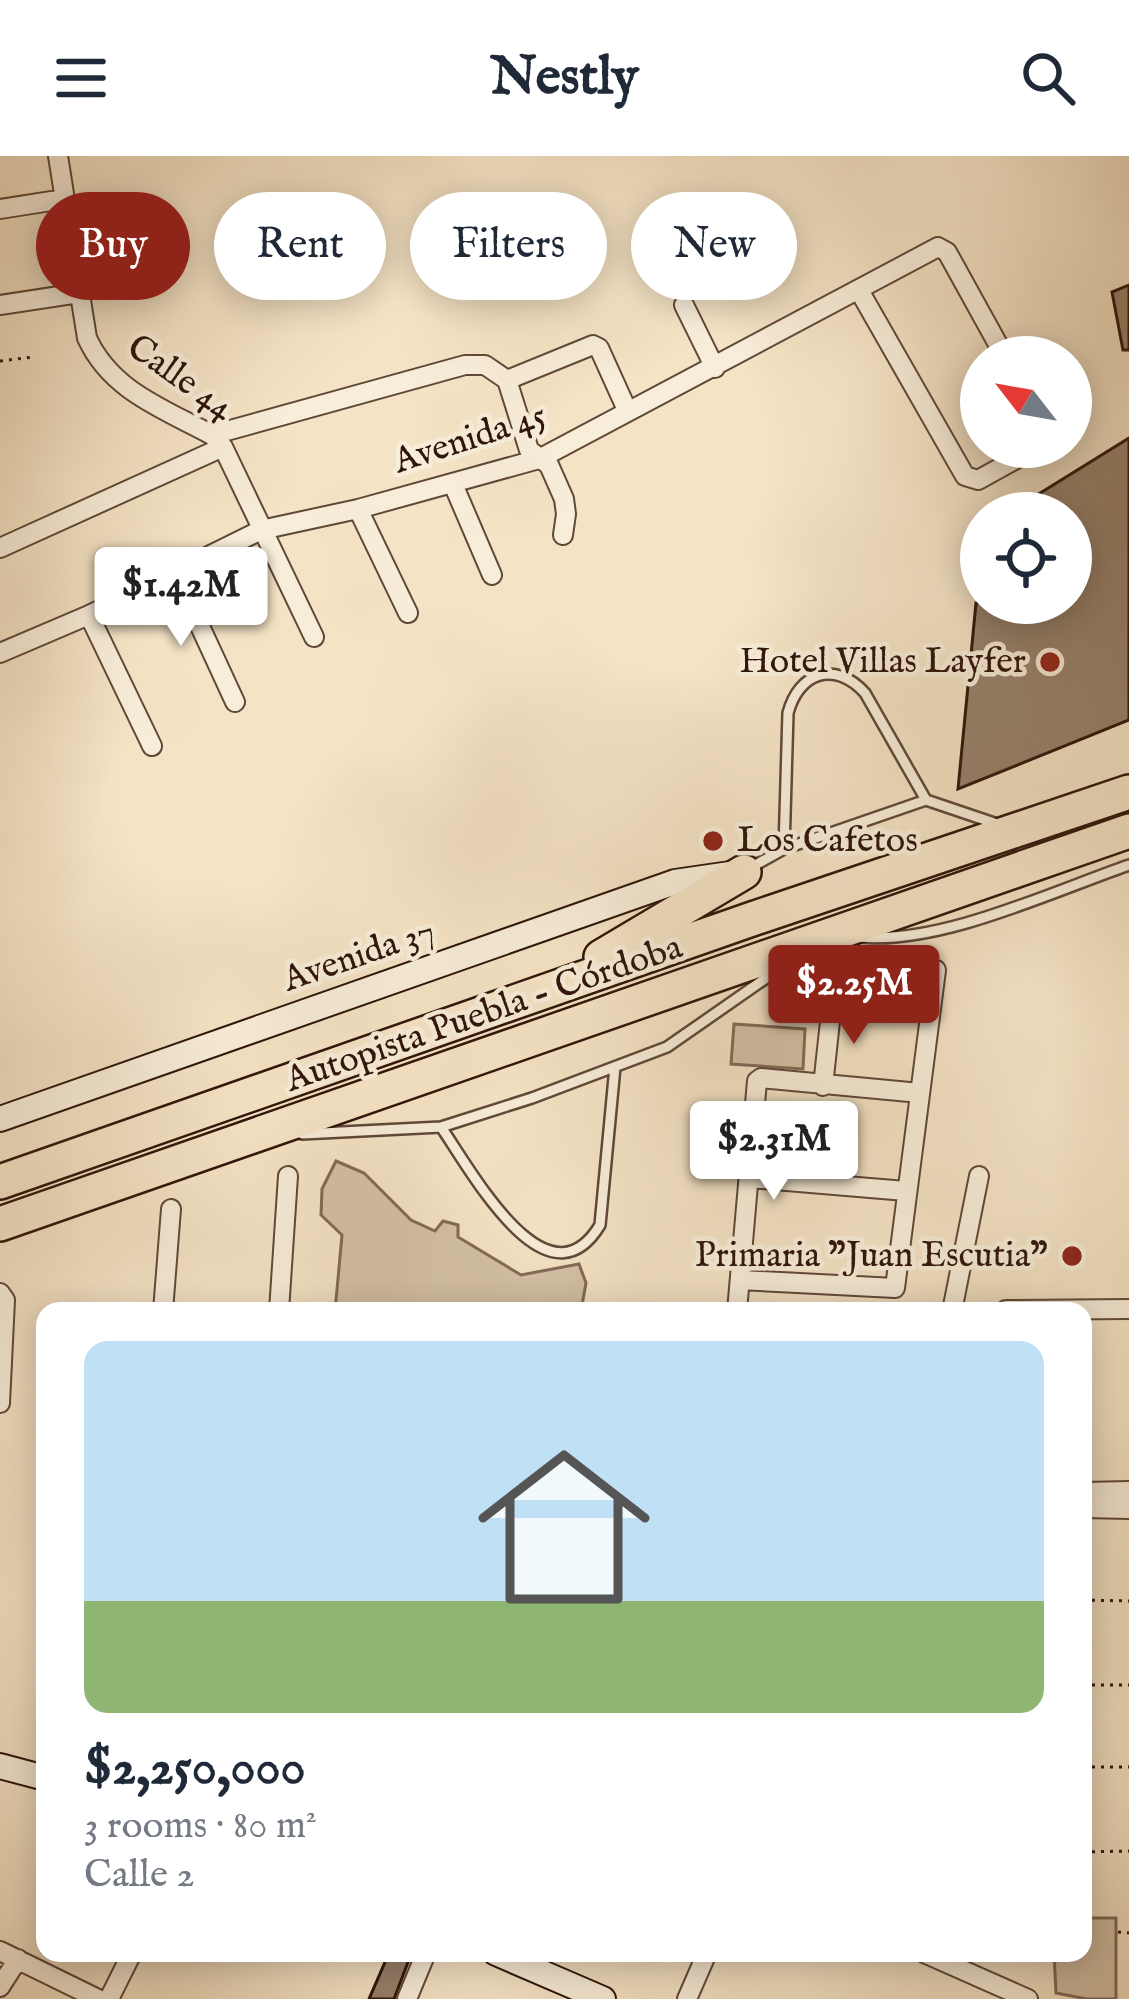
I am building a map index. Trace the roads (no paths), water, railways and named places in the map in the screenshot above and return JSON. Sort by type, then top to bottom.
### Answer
[{"type":"highway","name":"Autopista Puebla - Córdoba","points":[[0,1182],[752,919],[1019,832],[1122,790]]},
{"type":"highway","name":"Autopista Puebla - Córdoba","points":[[0,1224],[1129,831]]},
{"type":"highway","points":[[527,999],[744,872]]},
{"type":"street","name":"Calle 44","points":[[58,156],[63,192]]},
{"type":"street","points":[[0,209],[36,203]]},
{"type":"street","name":"Avenida 45","points":[[0,653],[261,530],[539,459],[943,248],[993,336]]},
{"type":"street","points":[[860,292],[960,467]]},
{"type":"street","points":[[0,305],[36,299]]},
{"type":"street","name":"Calle 44","points":[[80,300],[87,338],[109,374],[121,386],[217,441],[314,637]]},
{"type":"street","points":[[684,305],[715,368]]},
{"type":"street","points":[[507,380],[593,346],[627,410]]},
{"type":"street","points":[[0,548],[217,441],[465,365],[485,365],[507,380],[529,449],[549,465],[564,499],[563,535]]},
{"type":"street","points":[[960,468],[965,476],[978,480],[1000,468]]},
{"type":"street","points":[[452,484],[492,575]]},
{"type":"street","points":[[358,508],[408,613]]},
{"type":"street","points":[[175,572],[236,702]]},
{"type":"street","points":[[89,615],[152,746]]},
{"type":"street","name":"Avenida 37","points":[[0,1119],[675,882],[744,872]]},
{"type":"street","points":[[740,1280],[895,1288],[936,970]]},
{"type":"street","points":[[823,1086],[832,1003]]},
{"type":"street","points":[[738,1302],[757,1081],[920,1093]]},
{"type":"street","points":[[954,1302],[980,1176]]},
{"type":"street","points":[[280,1302],[289,1177]]},
{"type":"street","points":[[749,1178],[906,1191]]},
{"type":"street","points":[[164,1302],[171,1209]]},
{"type":"street","points":[[0,1293],[5,1300],[0,1403]]},
{"type":"street","points":[[1092,1309],[1129,1309]]},
{"type":"street","points":[[1092,1492],[1129,1491]]},
{"type":"street","points":[[1092,1508],[1129,1509]]},
{"type":"street","points":[[0,1766],[36,1776]]},
{"type":"street","points":[[0,1987],[9,1955],[98,1999]]},
{"type":"street","points":[[109,1999],[128,1962]]},
{"type":"street","points":[[407,1999],[422,1962]]},
{"type":"street","points":[[517,1962],[603,1999]]},
{"type":"street","points":[[687,1999],[703,1962]]},
{"type":"street","points":[[945,1962],[1028,1999]]},
{"type":"street","points":[[974,1999],[982,1978]]},
{"type":"lane","points":[[784,849],[788,713],[793,693],[804,680],[822,674],[854,680],[926,800]]},
{"type":"lane","points":[[744,872],[784,849],[926,800],[1019,832]]},
{"type":"lane","points":[[254,1136],[441,1127],[668,1047],[830,935],[884,940],[950,927],[1129,865]]},
{"type":"lane","points":[[441,1127],[515,1228],[539,1247],[563,1255],[577,1252],[600,1225],[615,1066]]},
{"type":"place","name":"Hotel Villas Layfer","points":[[1050,662]]},
{"type":"place","name":"Los Cafetos","points":[[713,841]]},
{"type":"place","name":"Primaria \"Juan Escutia\"","points":[[1072,1256]]}]
